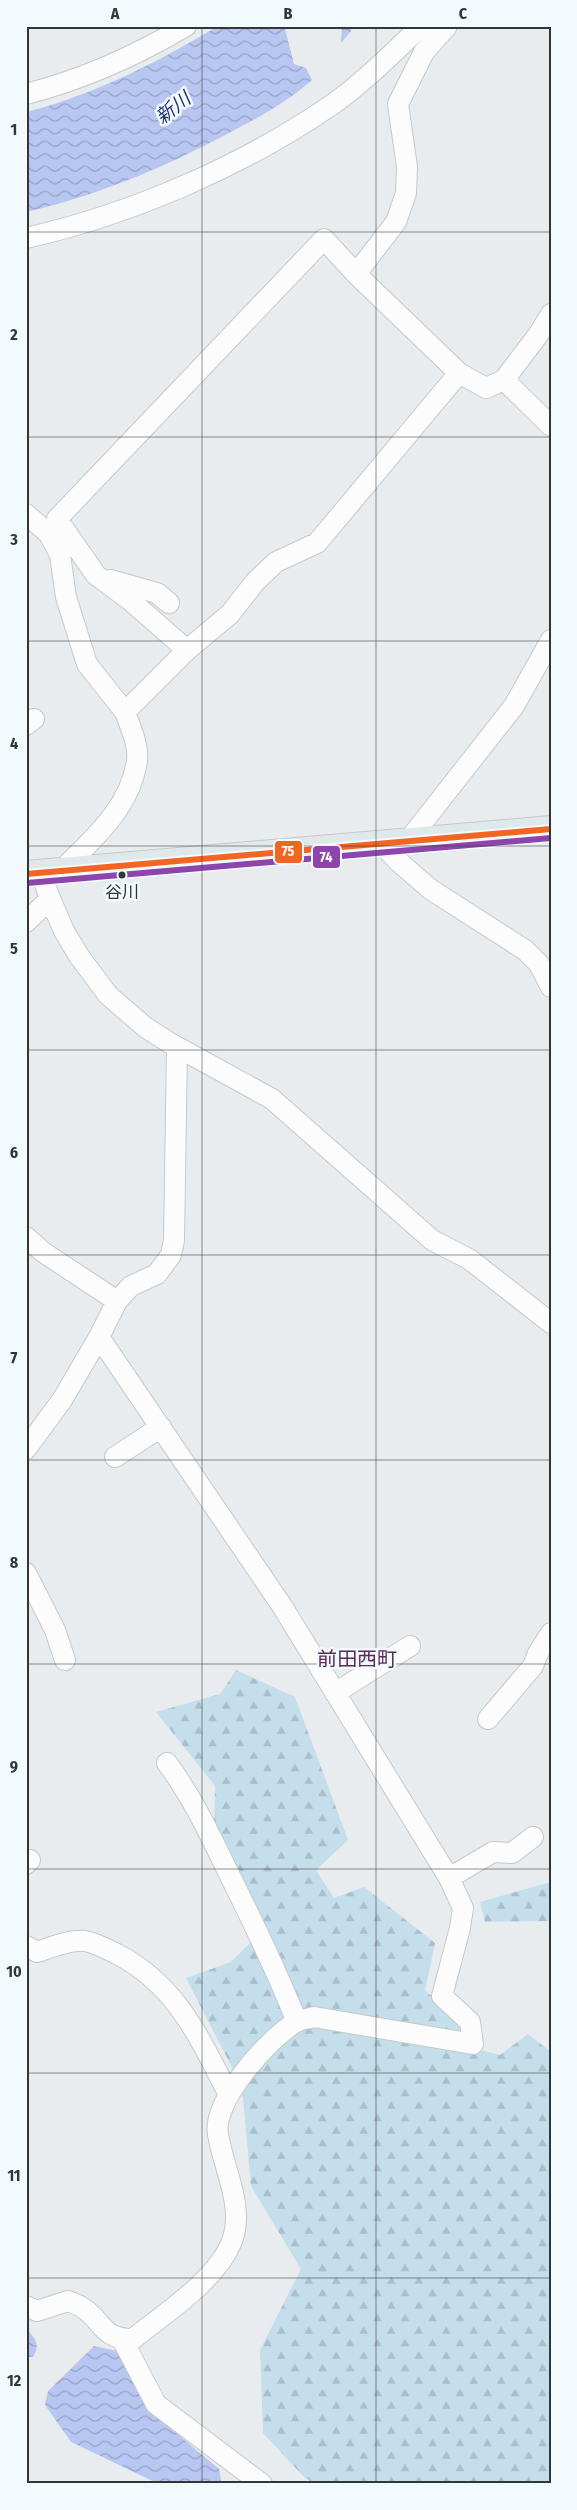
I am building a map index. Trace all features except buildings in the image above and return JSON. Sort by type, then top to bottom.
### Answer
[{"type":"main road","points":[[47,880],[381,843],[551,829]]},
{"type":"street","points":[[26,94],[50,88],[115,61],[186,26]]},
{"type":"street","points":[[26,238],[69,228],[150,202],[270,143],[334,103],[421,26]]},
{"type":"street","points":[[356,274],[396,222],[406,193],[407,167],[398,104],[424,52],[447,26]]},
{"type":"street","points":[[187,650],[131,601],[96,575],[57,519],[324,239],[356,274],[459,373],[486,388],[504,380],[538,335],[551,314]]},
{"type":"street","points":[[125,712],[187,650],[230,614],[255,582],[276,562],[317,543],[459,373]]},
{"type":"street","points":[[504,380],[551,426]]},
{"type":"street","points":[[26,514],[70,554],[84,571],[156,593],[170,603]]},
{"type":"street","points":[[26,922],[47,880],[112,819],[127,793],[138,760],[134,738],[125,712],[87,664],[66,597],[60,555],[49,534]]},
{"type":"street","points":[[408,841],[514,706],[551,640]]},
{"type":"street","points":[[381,843],[399,862],[430,889],[525,950],[539,964],[551,987]]},
{"type":"street","points":[[47,880],[74,948],[108,995],[144,1027],[272,1099],[432,1240],[469,1259],[551,1323]]},
{"type":"street","points":[[26,1449],[62,1400],[99,1337],[116,1301],[131,1286],[157,1274],[171,1255],[174,1240],[178,1047]]},
{"type":"street","points":[[26,1237],[43,1252],[116,1301]]},
{"type":"street","points":[[99,1337],[282,1606],[449,1878],[463,1908],[460,1928],[442,1996],[470,2022],[473,2044],[314,2017],[297,2022],[278,2036],[234,2084],[217,2131],[236,2215],[232,2240],[222,2258],[205,2280],[133,2339],[112,2334]]},
{"type":"street","points":[[115,1457],[161,1427]]},
{"type":"street","points":[[26,1573],[55,1630],[65,1660]]},
{"type":"street","points":[[488,1719],[533,1666],[538,1653],[551,1633]]},
{"type":"street","points":[[335,1693],[410,1646]]},
{"type":"street","points":[[167,1763],[187,1790],[205,1823],[266,1950],[297,2022]]},
{"type":"street","points":[[449,1878],[493,1852],[512,1853],[533,1837]]},
{"type":"street","points":[[26,1946],[37,1952],[84,1941],[104,1947],[130,1961],[165,1989],[190,2019],[229,2095]]},
{"type":"street","points":[[26,2306],[37,2312],[68,2301],[84,2308],[112,2334],[156,2404],[262,2484]]},
{"type":"green space","points":[[236,1670],[295,1697],[348,1840],[316,1870],[334,1898],[364,1887],[435,1943],[425,1990],[461,2022],[477,2049],[500,2055],[528,2034],[551,2052],[551,2484],[314,2484],[303,2476],[263,2433],[260,2350],[301,2269],[251,2186],[242,2087],[186,1978],[231,1962],[262,1931],[214,1831],[215,1786],[156,1712],[220,1694]]},
{"type":"green space","points":[[551,1882],[551,1921],[485,1922],[480,1902]]},
{"type":"water","name":"新川","points":[[218,26],[288,26],[285,29],[294,64],[306,68],[312,80],[293,95],[261,115],[180,158],[105,189],[26,212],[26,112],[101,87],[149,65]]},
{"type":"water","points":[[342,26],[352,26],[351,31],[341,43]]},
{"type":"water","points":[[26,2328],[37,2345],[33,2357],[26,2357]]},
{"type":"water","points":[[94,2346],[118,2351],[149,2410],[219,2469],[221,2481],[218,2484],[159,2484],[71,2442],[45,2405],[48,2391]]},
{"type":"transit line","name":"75","points":[[26,874],[551,829]]},
{"type":"transit line","name":"74","points":[[27,883],[551,838]]},
{"type":"place","name":"谷川","points":[[122,875]]},
{"type":"district","name":"前田西町","points":[[357,1659]]}]
